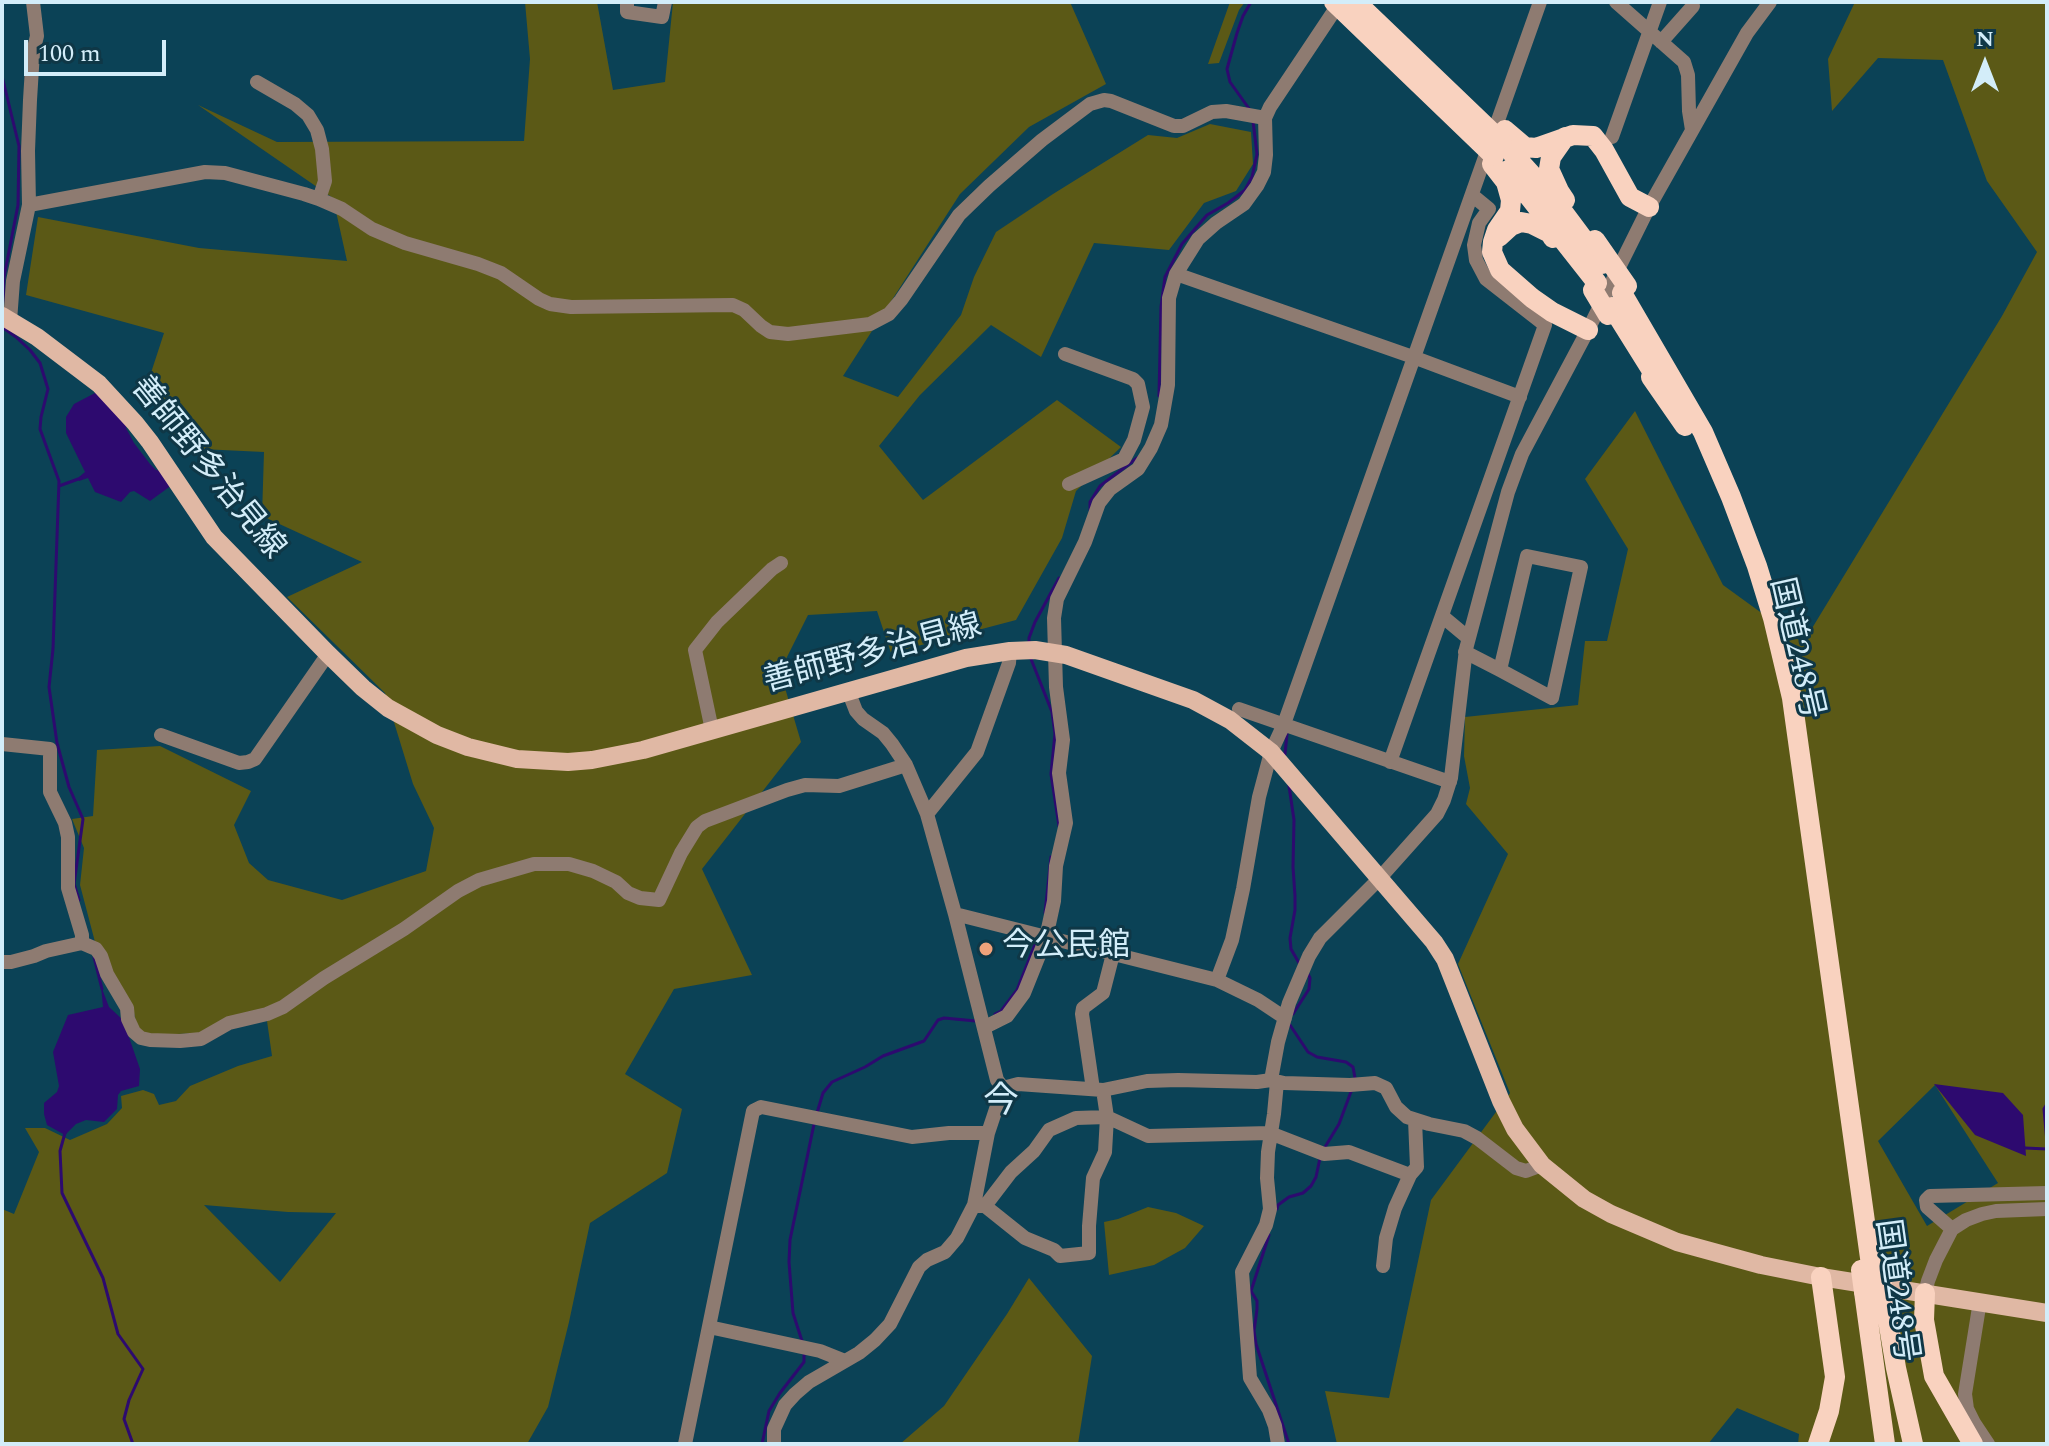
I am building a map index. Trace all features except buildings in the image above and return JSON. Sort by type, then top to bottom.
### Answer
[{"type":"highway","name":"国道248号","points":[[1334,2],[1476,138],[1498,148],[1507,169],[1597,279],[1620,301],[1703,432],[1731,497],[1773,618],[1792,698],[1861,1178],[1885,1444]]},
{"type":"highway","points":[[1362,8],[1461,89],[1498,148],[1511,200],[1510,211],[1493,242],[1492,252],[1500,270],[1552,312],[1588,330]]},
{"type":"highway","points":[[1498,148],[1536,148],[1565,137],[1593,136],[1630,197],[1649,207]]},
{"type":"highway","points":[[1565,137],[1551,157],[1549,169],[1559,191],[1595,240],[1620,301]]},
{"type":"highway","points":[[1493,242],[1511,226],[1521,222],[1532,224],[1550,233],[1597,279]]},
{"type":"highway","name":"国道248号","points":[[1620,301],[1685,426],[1745,572],[1760,623],[1779,703],[1871,1271]]},
{"type":"highway","points":[[1818,1444],[1829,1411],[1835,1377],[1821,1277]]},
{"type":"highway","points":[[1925,1293],[1924,1320],[1934,1376],[1973,1444]]},
{"type":"highway","name":"国道248号","points":[[1872,1295],[1899,1444]]},
{"type":"highway","points":[[1872,1295],[1860,1330],[1872,1444]]},
{"type":"highway","points":[[1872,1295],[1896,1368],[1913,1444]]},
{"type":"main road","name":"善師野多治見線","points":[[6,319],[37,337],[99,384],[150,442],[214,537],[328,654],[388,708],[437,735],[468,747],[517,759],[592,760],[643,750],[966,658],[1023,651],[1055,653],[1193,700],[1230,720],[1271,752],[1434,942],[1445,959],[1515,1129],[1542,1165],[1584,1199],[1677,1242],[1761,1265],[2047,1313]]},
{"type":"street","points":[[6,319],[29,205],[28,151],[33,52],[37,36],[33,2]]},
{"type":"street","points":[[627,2],[627,12],[662,17],[665,2]]},
{"type":"street","points":[[29,205],[205,172],[225,173],[319,199],[342,209],[372,229],[405,243],[501,273],[550,304],[571,307],[733,305],[744,310],[770,332],[788,334],[859,326],[889,314],[959,215],[1042,140],[1090,104],[1111,101],[1174,126],[1183,126],[1212,112],[1256,116],[1270,107],[1340,2]]},
{"type":"street","points":[[1217,980],[1232,940],[1259,797],[1271,752],[1290,726],[1477,199],[1540,2]]},
{"type":"street","points":[[1616,2],[1684,62],[1688,75],[1692,130]]},
{"type":"street","points":[[1612,137],[1655,37],[1660,2]]},
{"type":"street","points":[[1278,1444],[1269,1410],[1250,1378],[1242,1272],[1266,1225],[1270,1209],[1267,1178],[1274,1081],[1278,1042],[1285,1018],[1309,956],[1320,938],[1437,814],[1450,782],[1465,652],[1508,492],[1522,454],[1649,207],[1747,33],[1770,2]]},
{"type":"street","points":[[1655,37],[1693,6]]},
{"type":"street","points":[[257,82],[295,104],[308,115],[317,130],[325,181],[319,199]]},
{"type":"street","points":[[1089,489],[1110,489],[1134,471],[1151,448],[1166,405],[1169,298],[1176,274],[1198,239],[1244,204],[1257,186],[1264,172],[1266,155],[1256,116]]},
{"type":"street","points":[[1390,762],[1545,325],[1486,279],[1476,260],[1474,245],[1476,231],[1489,209],[1477,199]]},
{"type":"street","points":[[1176,274],[1520,397]]},
{"type":"street","points":[[1065,354],[1133,379],[1138,384],[1143,407],[1134,440],[1124,459],[1089,489]]},
{"type":"street","points":[[1124,459],[1134,471]]},
{"type":"street","points":[[985,1027],[1007,1016],[1024,993],[1054,901],[1056,866],[1066,823],[1059,773],[1063,740],[1056,687],[1054,618],[1057,599],[1085,542],[1099,503],[1089,489]]},
{"type":"street","points":[[1465,652],[1552,698],[1581,567],[1527,556],[1500,670]]},
{"type":"street","points":[[712,730],[695,650],[717,622],[781,563]]},
{"type":"street","points":[[1442,616],[1469,636]]},
{"type":"street","points":[[927,814],[977,752],[1009,663],[1023,651]]},
{"type":"street","points":[[161,735],[239,763],[255,759],[328,654]]},
{"type":"street","points":[[849,693],[856,711],[892,744],[906,765],[927,814],[997,1080],[1003,1088]]},
{"type":"street","points":[[1239,709],[1450,782]]},
{"type":"street","points":[[2,744],[50,749],[50,792],[65,823],[68,888],[82,935],[88,946],[101,956],[107,974],[124,1000],[134,1032],[150,1040],[180,1041],[201,1039],[229,1023],[283,1007],[479,880],[534,864],[569,864],[616,882],[628,893],[640,898],[659,900],[681,853],[697,827],[705,821],[787,790],[805,785],[839,786],[906,765]]},
{"type":"street","points":[[955,914],[1217,980],[1258,1000],[1285,1018]]},
{"type":"street","points":[[2,962],[46,951],[88,946]]},
{"type":"street","points":[[979,1206],[1025,1238],[1054,1250],[1060,1256],[1089,1253],[1093,1178],[1105,1152],[1107,1117],[1082,1014],[1083,1008],[1103,993],[1113,954]]},
{"type":"street","points":[[1003,1088],[1018,1084],[1098,1090],[1147,1081],[1375,1083],[1386,1088],[1396,1107],[1407,1117],[1464,1131],[1516,1168],[1526,1171],[1542,1165]]},
{"type":"street","points":[[979,1206],[988,1133],[1003,1088]]},
{"type":"street","points":[[685,1444],[753,1111],[761,1107],[912,1137],[988,1133]]},
{"type":"street","points":[[774,1444],[774,1429],[785,1405],[795,1394],[875,1340],[890,1324],[919,1267],[945,1252],[979,1206],[1034,1151],[1049,1130],[1076,1118],[1107,1117],[1148,1136],[1270,1133],[1324,1154],[1349,1152],[1410,1175]]},
{"type":"street","points":[[1383,1266],[1386,1238],[1395,1208],[1417,1167],[1415,1120]]},
{"type":"street","points":[[1952,1229],[1927,1207],[1926,1200],[1930,1196],[2047,1193]]},
{"type":"street","points":[[1925,1293],[1936,1260],[1952,1229],[1966,1220],[1996,1211],[2047,1209]]},
{"type":"street","points":[[1980,1301],[1965,1394],[1967,1409],[1988,1444]]},
{"type":"street","points":[[709,1327],[803,1347],[845,1361]]},
{"type":"shaded area","points":[[525,2],[597,2],[613,90],[665,82],[673,2],[1070,2],[1106,84],[1029,127],[960,194],[843,376],[898,397],[961,315],[974,277],[996,232],[1053,194],[1148,135],[1177,138],[1210,124],[1251,132],[1253,164],[1236,191],[1204,203],[1169,250],[1094,243],[1041,357],[991,325],[920,395],[879,446],[923,500],[1057,400],[1121,447],[1076,491],[1062,538],[1016,620],[891,653],[877,611],[808,615],[780,671],[801,742],[702,869],[752,975],[674,989],[625,1074],[682,1109],[667,1173],[590,1223],[548,1407],[527,1444],[2,1444],[2,1209],[14,1214],[39,1152],[25,1128],[45,1128],[70,1140],[107,1124],[122,1108],[121,1096],[143,1090],[154,1094],[159,1105],[176,1101],[190,1086],[272,1056],[267,1021],[255,1011],[202,1033],[153,1035],[138,1030],[133,1009],[95,942],[80,885],[84,848],[72,819],[93,816],[97,750],[160,746],[251,791],[234,825],[249,863],[268,880],[342,900],[426,871],[434,828],[413,784],[385,693],[287,597],[362,562],[262,516],[264,452],[180,448],[147,385],[164,333],[26,295],[38,217],[199,248],[347,261],[333,198],[198,105],[277,142],[524,141],[530,59]],"holes":[[[204,1205],[336,1213],[280,1282]]]},
{"type":"shaded area","points":[[1230,2],[1245,2],[1219,63],[1208,64]]},
{"type":"shaded area","points":[[1855,2],[2047,2],[2047,1444],[1798,1444],[1799,1434],[1737,1408],[1708,1444],[1337,1444],[1325,1391],[1389,1398],[1431,1200],[1510,1093],[1458,964],[1508,854],[1466,804],[1470,788],[1464,756],[1465,717],[1578,705],[1585,641],[1607,641],[1628,549],[1585,479],[1635,411],[1723,585],[1803,643],[2002,316],[2037,252],[1987,181],[1943,60],[1878,58],[1832,111],[1828,59]],"holes":[[[1935,1085],[1998,1183],[1927,1226],[1878,1141]]]},
{"type":"shaded area","points":[[97,392],[128,424],[126,428],[134,443],[172,485],[150,501],[134,491],[121,502],[95,492],[88,478],[79,481],[85,472],[66,433],[66,417],[74,404]]},
{"type":"shaded area","points":[[101,986],[109,1007],[123,1020],[140,1069],[139,1086],[121,1091],[117,1109],[104,1122],[86,1120],[76,1124],[65,1135],[47,1125],[44,1114],[44,1103],[57,1092],[59,1086],[53,1052],[68,1015],[103,1007]]},
{"type":"shaded area","points":[[1934,1084],[2003,1093],[2023,1115],[2026,1156],[1975,1135]]},
{"type":"shaded area","points":[[1148,1207],[1176,1213],[1204,1226],[1185,1248],[1154,1265],[1109,1275],[1104,1222]]},
{"type":"shaded area","points":[[1029,1278],[1092,1356],[1078,1444],[900,1444],[944,1406]]},
{"type":"waterway","points":[[1250,110],[1230,82],[1227,69],[1243,16],[1251,2]]},
{"type":"waterway","points":[[2,76],[19,146],[18,205],[4,277],[3,302]]},
{"type":"waterway","points":[[1159,396],[1161,307],[1165,277],[1182,244],[1207,215],[1245,190],[1252,177],[1257,154],[1253,121]]},
{"type":"waterway","points":[[2,324],[40,363],[48,389],[40,429],[59,481],[49,687],[57,743],[69,787],[83,819],[74,884],[79,900]]},
{"type":"waterway","points":[[1090,510],[1090,502],[1100,486],[1137,458]]},
{"type":"waterway","points":[[59,486],[81,478]]},
{"type":"waterway","points":[[1029,643],[1035,622],[1059,578]]},
{"type":"waterway","points":[[1031,659],[1052,712],[1055,734],[1051,774],[1059,826]]},
{"type":"waterway","points":[[1285,754],[1287,734]]},
{"type":"waterway","points":[[1289,786],[1294,820],[1295,896],[1290,938],[1291,949],[1299,963]]},
{"type":"waterway","points":[[1045,913],[1051,857]]},
{"type":"waterway","points":[[995,1014],[1017,990],[1037,939]]},
{"type":"waterway","points":[[94,957],[102,989]]},
{"type":"waterway","points":[[1293,1014],[1309,989],[1307,972]]},
{"type":"waterway","points":[[817,1113],[823,1093],[832,1082],[883,1056],[924,1041],[938,1020],[976,1021]]},
{"type":"waterway","points":[[1290,1025],[1308,1052],[1317,1057],[1346,1062],[1353,1067],[1355,1078]]},
{"type":"waterway","points":[[1325,1147],[1339,1124],[1352,1089]]},
{"type":"waterway","points":[[2047,1104],[2044,1109],[2047,1142]]},
{"type":"waterway","points":[[802,1341],[793,1313],[790,1240],[814,1124]]},
{"type":"waterway","points":[[65,1133],[60,1151],[62,1193],[103,1278],[118,1334],[143,1369],[124,1419],[133,1444]]},
{"type":"waterway","points":[[2025,1148],[2047,1149]]},
{"type":"waterway","points":[[1277,1209],[1289,1197],[1303,1193],[1311,1186],[1320,1158]]},
{"type":"waterway","points":[[1269,1235],[1251,1291],[1257,1301],[1254,1331],[1289,1444]]},
{"type":"waterway","points":[[762,1444],[769,1411],[804,1362],[804,1352]]},
{"type":"place","name":"今公民館","points":[[986,949]]},
{"type":"district","name":"今","points":[[1001,1105]]}]
